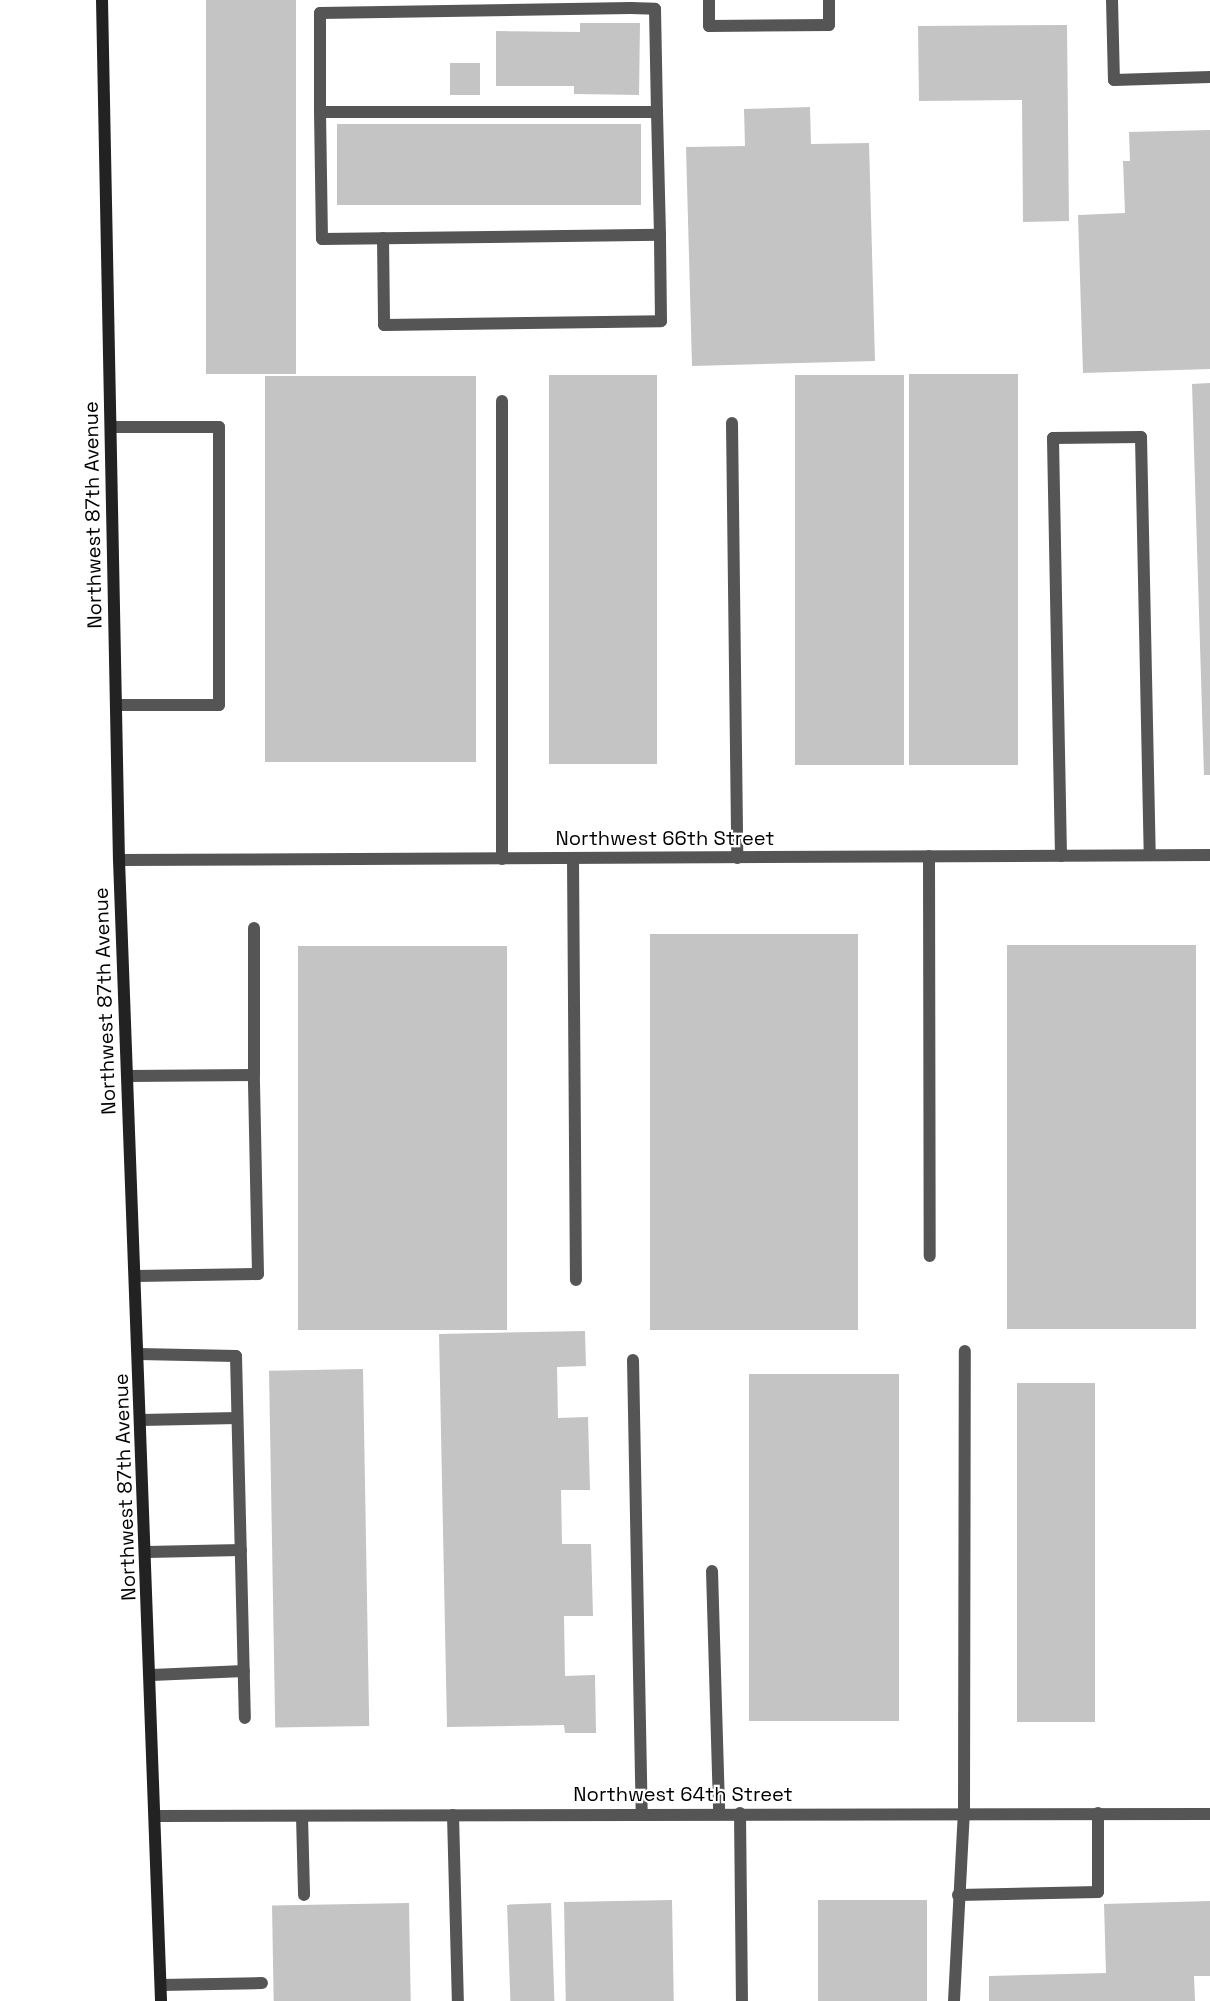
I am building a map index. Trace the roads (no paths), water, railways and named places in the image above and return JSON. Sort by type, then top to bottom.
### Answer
[{"type":"main road","name":"Northwest 87th Avenue","points":[[102,0],[119,860],[152,1675],[161,2001]]},
{"type":"street","points":[[709,0],[709,26],[829,25],[829,0]]},
{"type":"street","points":[[1112,0],[1114,80],[1210,77]]},
{"type":"street","points":[[383,238],[384,325],[661,321],[660,235],[655,9],[631,4],[320,13],[322,239],[383,238],[660,235]]},
{"type":"street","points":[[320,112],[657,112]]},
{"type":"street","points":[[502,401],[502,859]]},
{"type":"street","points":[[732,423],[737,858]]},
{"type":"street","points":[[111,427],[219,427],[219,705],[116,705]]},
{"type":"street","points":[[1061,856],[1053,438],[1142,437],[1150,855]]},
{"type":"street","name":"Northwest 66th Street","points":[[119,860],[1210,855]]},
{"type":"street","points":[[930,856],[930,1256]]},
{"type":"street","points":[[573,858],[576,1280]]},
{"type":"street","points":[[136,1276],[258,1274],[254,928]]},
{"type":"street","points":[[128,1076],[254,1075]]},
{"type":"street","points":[[954,2001],[964,1814],[965,1351]]},
{"type":"street","points":[[139,1354],[236,1356],[245,1718]]},
{"type":"street","points":[[633,1360],[642,1814]]},
{"type":"street","points":[[141,1420],[237,1419]]},
{"type":"street","points":[[147,1552],[241,1550]]},
{"type":"street","points":[[712,1571],[719,1814]]},
{"type":"street","points":[[152,1675],[244,1671]]},
{"type":"street","points":[[740,1814],[742,2001]]},
{"type":"street","points":[[958,1895],[1098,1892],[1098,1814]]},
{"type":"street","name":"Northwest 64th Street","points":[[157,1816],[1210,1814]]},
{"type":"street","points":[[453,1815],[458,2001]]},
{"type":"street","points":[[302,1816],[304,1895]]},
{"type":"street","points":[[161,1985],[262,1983]]}]
